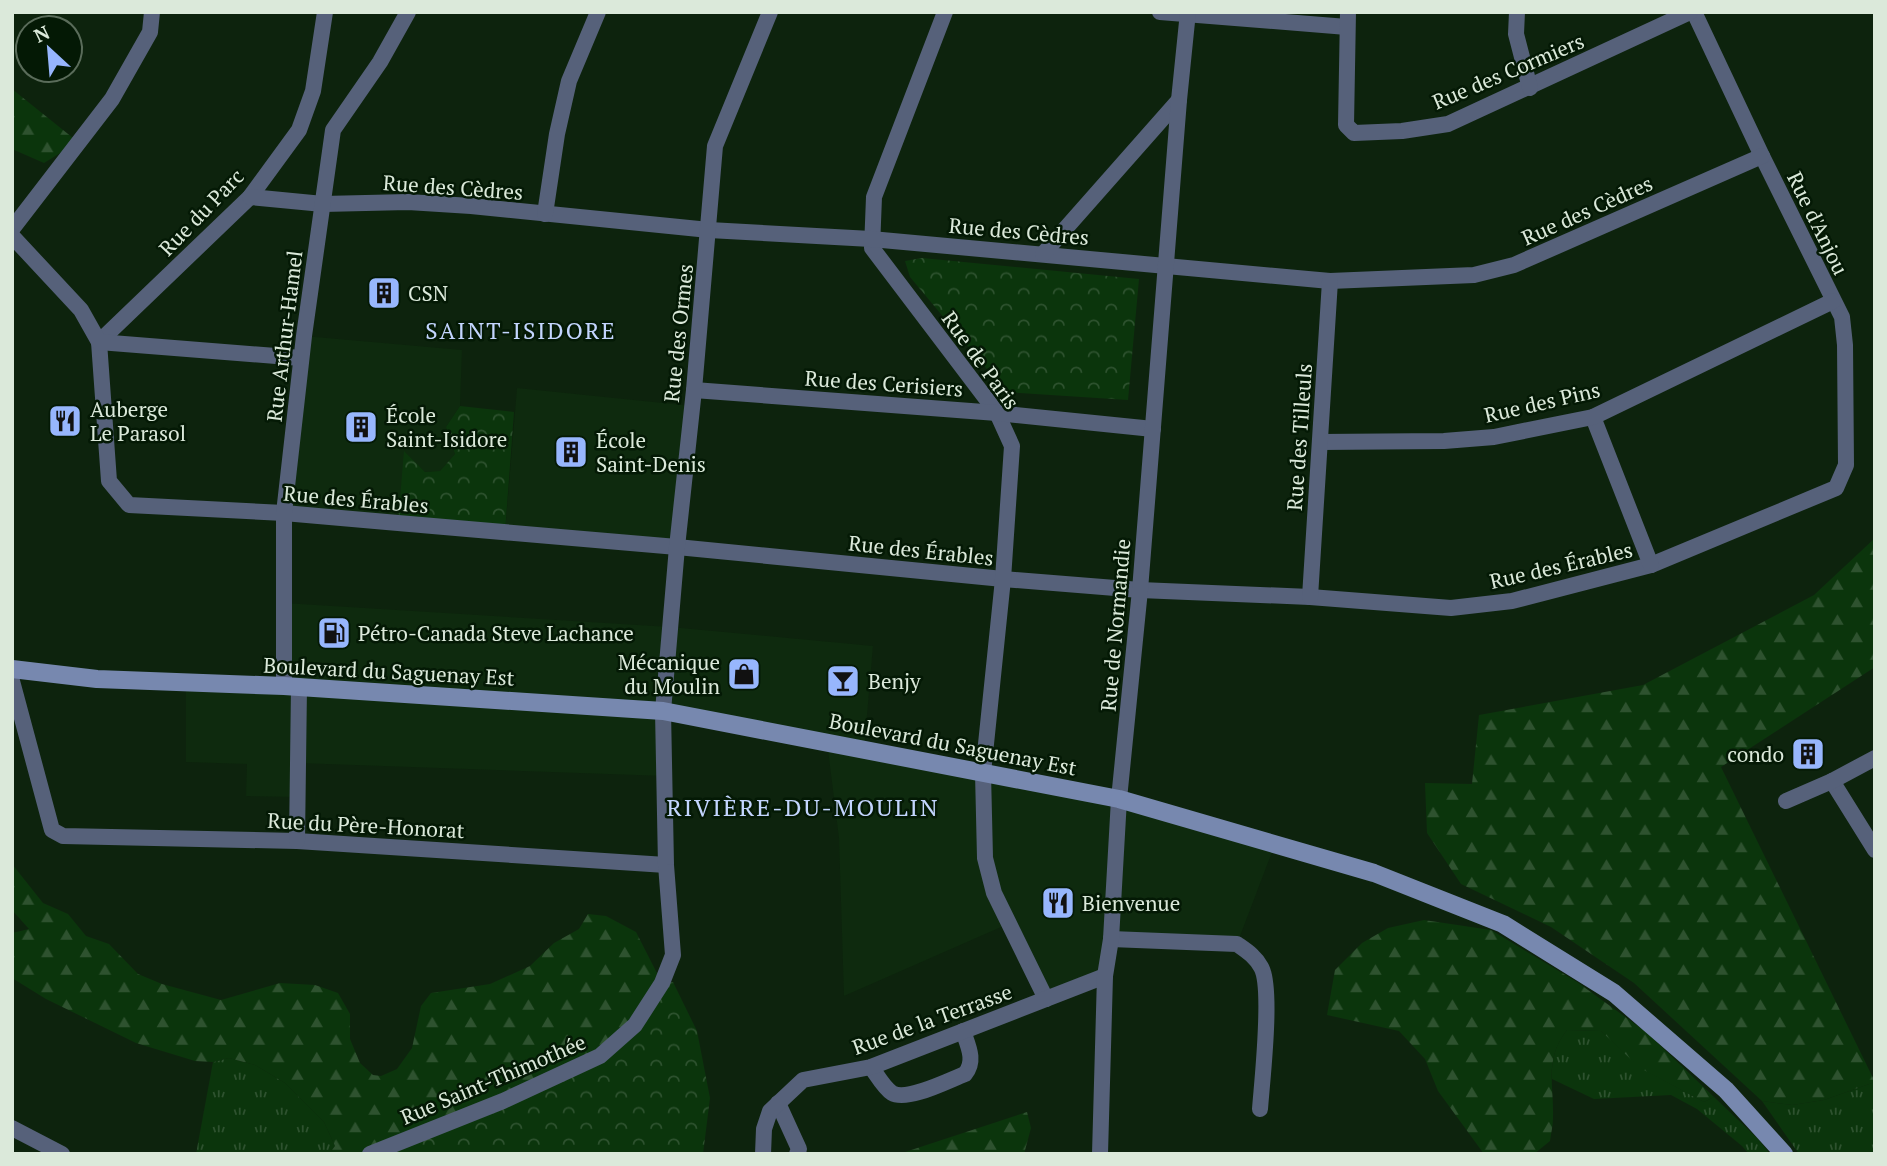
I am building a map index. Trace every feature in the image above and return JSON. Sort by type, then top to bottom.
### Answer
[{"type":"main road","name":"Boulevard du Saguenay Est","points":[[12,669],[97,679],[291,687],[663,711],[1119,799],[1374,873],[1503,924],[1614,993],[1726,1090],[1784,1154]]},
{"type":"street","points":[[12,229],[112,99],[150,32],[152,12]]},
{"type":"street","name":"Rue du Parc","points":[[99,342],[250,197],[299,130],[313,91],[326,12]]},
{"type":"street","name":"Rue Arthur-Hamel","points":[[297,841],[284,513],[301,358],[333,130],[380,62],[408,12]]},
{"type":"street","points":[[545,214],[557,134],[569,82],[598,12]]},
{"type":"street","name":"Rue des Ormes","points":[[663,711],[715,146],[770,12]]},
{"type":"street","points":[[871,239],[874,197],[945,12]]},
{"type":"street","points":[[1160,12],[1347,19]]},
{"type":"street","points":[[1517,12],[1516,34],[1530,88]]},
{"type":"street","name":"Rue des Cormiers","points":[[1347,19],[1346,125],[1354,133],[1402,131],[1448,124],[1692,12]]},
{"type":"street","name":"Rue d'Anjou","points":[[1692,12],[1842,317],[1845,345],[1846,465]]},
{"type":"street","name":"Rue de Normandie","points":[[1100,1154],[1105,976],[1111,939],[1119,799],[1140,590],[1188,14]]},
{"type":"street","points":[[1043,254],[1179,100]]},
{"type":"street","name":"Rue des Cèdres","points":[[250,197],[323,204],[408,202],[471,206],[709,230],[871,239],[1330,281],[1474,275],[1514,265],[1762,156]]},
{"type":"street","points":[[12,236],[80,310],[99,342],[301,358]]},
{"type":"street","name":"Rue de Paris","points":[[871,239],[872,248],[997,413],[1012,446],[1003,579],[983,773],[985,858],[994,892],[1046,999]]},
{"type":"street","name":"Rue des Tilleuls","points":[[1310,597],[1330,281]]},
{"type":"street","name":"Rue des Pins","points":[[1320,442],[1482,438],[1593,417],[1833,301]]},
{"type":"street","name":"Rue des Érables","points":[[99,342],[109,481],[129,505],[284,513],[1140,590],[1310,597],[1451,608],[1512,601],[1651,565],[1836,488],[1846,465]]},
{"type":"street","name":"Rue des Cerisiers","points":[[694,390],[997,413],[1153,429]]},
{"type":"street","points":[[1593,417],[1651,565]]},
{"type":"street","name":"Rue du Père-Honorat","points":[[12,681],[52,830],[63,836],[297,841],[667,865]]},
{"type":"street","name":"Rue Saint-Thimothée","points":[[370,1154],[503,1101],[600,1056],[635,1025],[662,983],[673,955],[667,865],[663,711]]},
{"type":"street","points":[[1786,801],[1875,758]]},
{"type":"street","points":[[1832,781],[1875,850]]},
{"type":"street","points":[[1111,939],[1237,944],[1251,953],[1262,968],[1267,990],[1260,1110]]},
{"type":"street","name":"Rue de la Terrasse","points":[[763,1154],[764,1129],[770,1111],[803,1080],[871,1067],[1105,976]]},
{"type":"street","points":[[871,1067],[890,1092],[901,1097],[965,1074],[971,1067],[971,1056],[963,1031]]},
{"type":"street","points":[[778,1103],[799,1149],[797,1154]]},
{"type":"street","points":[[12,1128],[62,1154]]},
{"type":"shaded area","points":[[304,336],[462,350],[460,406],[446,427],[455,454],[440,471],[425,472],[405,452],[398,523],[284,513]]},
{"type":"shaded area","points":[[517,388],[692,406],[677,547],[505,532]]},
{"type":"shaded area","points":[[284,603],[670,627],[873,646],[864,750],[1275,844],[1237,944],[1111,939],[1105,976],[1046,999],[1008,924],[844,996],[839,838],[827,742],[664,711],[665,776],[298,763],[297,797],[246,796],[247,764],[186,762],[186,683],[284,686]]},
{"type":"green space","points":[[12,89],[78,142],[44,163],[12,149]]},
{"type":"green space","points":[[922,258],[1139,279],[1128,400],[1006,392],[910,277],[905,261]]},
{"type":"green space","points":[[460,406],[514,412],[505,532],[398,523],[404,451],[425,472],[440,471],[455,454],[446,427]]},
{"type":"green space","points":[[1875,538],[1875,667],[1721,767],[1875,1082],[1824,1100],[1792,1105],[1762,1101],[1634,983],[1551,927],[1461,884],[1427,833],[1425,783],[1472,784],[1479,715],[1643,685],[1814,595]]},
{"type":"green space","points":[[12,864],[43,903],[68,914],[86,936],[109,944],[138,974],[162,984],[221,1000],[280,983],[315,985],[338,993],[350,1014],[350,1039],[360,1063],[373,1075],[381,1076],[397,1069],[412,1048],[421,1006],[431,993],[490,984],[530,966],[554,943],[579,929],[588,914],[606,916],[636,932],[662,983],[600,1056],[370,1154],[329,1154],[335,1146],[324,1122],[285,1083],[255,1065],[229,1058],[213,1062],[195,1061],[136,1043],[46,999],[12,978],[12,933],[29,929],[12,910]]},
{"type":"green space","points":[[1424,920],[1491,930],[1577,982],[1646,1032],[1714,1097],[1704,1102],[1640,1068],[1601,1031],[1567,1030],[1555,1051],[1553,1062],[1553,1121],[1550,1141],[1534,1154],[1484,1154],[1438,1091],[1425,1059],[1399,1031],[1327,1015],[1335,970],[1362,943],[1388,928]]},
{"type":"green space","points":[[673,982],[697,1031],[710,1098],[703,1154],[370,1154],[600,1056],[662,983]]},
{"type":"green space","points":[[1567,1030],[1601,1031],[1641,1068],[1704,1102],[1714,1097],[1770,1154],[1749,1154],[1697,1109],[1671,1095],[1594,1099],[1552,1079],[1555,1053]]},
{"type":"green space","points":[[229,1058],[255,1065],[285,1083],[324,1122],[335,1146],[329,1154],[196,1154],[213,1062]]},
{"type":"green space","points":[[1875,1082],[1875,1154],[1799,1154],[1762,1101],[1792,1105],[1824,1100]]},
{"type":"green space","points":[[1027,1112],[1031,1128],[1024,1154],[899,1154]]},
{"type":"place","name":"CSN","points":[[384,293]]},
{"type":"place","name":"Auberge Le Parasol","points":[[65,421]]},
{"type":"place","name":"École Saint-Isidore","points":[[361,427]]},
{"type":"place","name":"École Saint-Denis","points":[[571,452]]},
{"type":"place","name":"Pétro-Canada Steve Lachance","points":[[334,633]]},
{"type":"place","name":"Mécanique du Moulin","points":[[744,674]]},
{"type":"place","name":"Benjy","points":[[843,681]]},
{"type":"place","name":"condo","points":[[1808,754]]},
{"type":"place","name":"Bienvenue","points":[[1058,903]]},
{"type":"district","name":"SAINT-ISIDORE","points":[[521,330]]},
{"type":"district","name":"RIVIÈRE-DU-MOULIN","points":[[803,807]]}]
